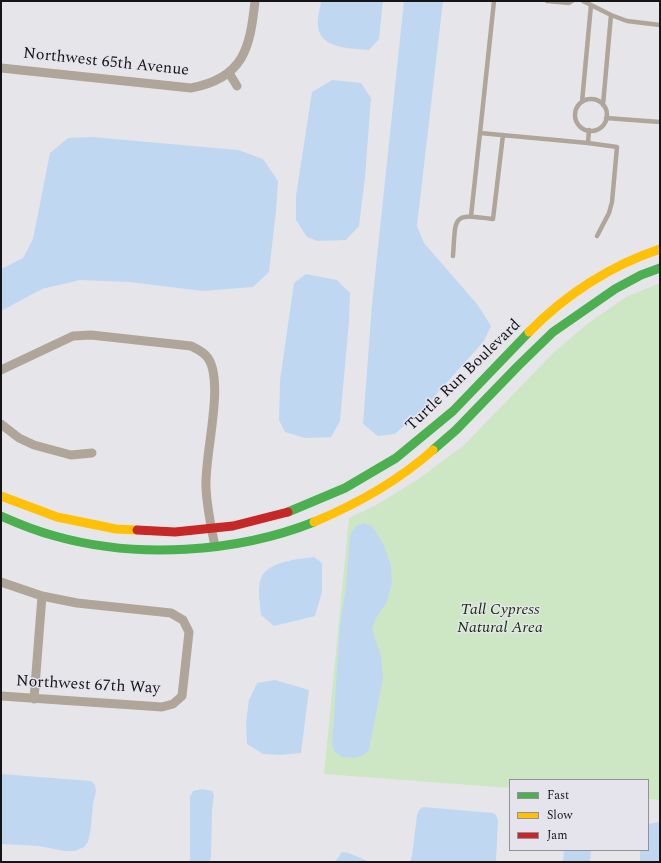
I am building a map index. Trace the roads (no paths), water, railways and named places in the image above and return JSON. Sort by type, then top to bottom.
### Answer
[{"type":"street","points":[[237,86],[229,73],[240,61],[247,46],[252,31],[255,1]]},
{"type":"street","name":"Northwest 65th Avenue","points":[[1,68],[191,88],[214,82],[229,73]]},
{"type":"street","name":"Turtle Run Boulevard","points":[[1,496],[50,515],[98,526],[159,532],[179,532],[243,524],[283,514],[337,493],[373,474],[408,450],[443,420],[545,317],[598,278],[660,249]]},
{"type":"street","name":"Turtle Run Boulevard","points":[[1,516],[46,533],[104,546],[135,548],[175,549],[215,546],[259,539],[303,526],[344,509],[401,477],[430,454],[515,368],[553,333],[615,289],[644,274],[660,268]]},
{"type":"street","points":[[1,370],[73,336],[91,335],[191,346],[200,351],[208,358],[214,371],[215,390],[207,463],[206,488],[215,546]]},
{"type":"street","points":[[1,424],[19,438],[34,445],[71,455],[92,453]]},
{"type":"street","points":[[1,582],[42,596],[34,699]]},
{"type":"street","name":"Northwest 67th Way","points":[[1,696],[162,707],[173,704],[182,696],[189,632],[183,620],[171,613],[77,603],[42,596]]},
{"type":"lane","points":[[471,216],[494,1]]},
{"type":"lane","points":[[547,1],[569,3],[572,1]]},
{"type":"lane","points":[[583,1],[627,21],[660,25]]},
{"type":"lane","points":[[582,102],[592,99],[597,100],[603,105],[606,112],[606,118],[598,128],[589,130],[580,126],[575,116],[576,111],[582,102],[591,5]]},
{"type":"lane","points":[[603,105],[611,15]]},
{"type":"lane","points":[[606,118],[660,122]]},
{"type":"lane","points":[[588,143],[589,130]]},
{"type":"lane","points":[[480,133],[617,147],[612,202],[609,213],[597,236]]},
{"type":"lane","points":[[453,256],[455,226],[458,220],[463,216],[493,219],[503,135]]},
{"type":"water","points":[[321,1],[383,1],[379,39],[369,50],[346,48],[331,44],[324,40],[320,34],[318,26]]},
{"type":"water","points":[[404,1],[443,1],[417,226],[424,243],[477,304],[491,326],[484,341],[425,407],[395,434],[378,436],[363,424],[372,304]]},
{"type":"water","points":[[332,80],[361,83],[371,98],[365,177],[359,226],[346,240],[318,241],[307,237],[296,220],[296,196],[312,92]]},
{"type":"water","points":[[92,137],[238,150],[263,159],[278,181],[269,272],[253,287],[203,291],[129,282],[80,280],[42,289],[1,311],[1,269],[23,258],[33,239],[50,153],[68,138]]},
{"type":"water","points":[[306,274],[337,280],[350,293],[349,322],[340,421],[331,437],[305,438],[285,432],[279,420],[280,380],[294,283]]},
{"type":"water","points":[[364,523],[372,526],[383,543],[391,566],[392,583],[387,602],[376,618],[372,629],[381,656],[383,678],[369,750],[362,756],[353,758],[342,757],[334,751],[332,744],[340,625],[346,587],[350,535],[356,526]]},
{"type":"water","points":[[314,557],[322,563],[322,592],[315,616],[274,626],[261,615],[259,591],[261,578],[265,572],[277,564]]},
{"type":"water","points":[[275,680],[309,690],[301,753],[280,755],[263,754],[247,744],[246,722],[249,700],[257,683]]},
{"type":"water","points":[[1,774],[91,781],[95,785],[96,791],[88,842],[84,847],[75,851],[64,851],[39,846],[1,844]]},
{"type":"water","points":[[202,789],[212,791],[214,795],[212,811],[211,858],[209,862],[190,862],[190,797],[193,791]]},
{"type":"water","points":[[423,807],[493,813],[496,815],[498,820],[496,862],[410,862],[417,815],[419,810]]},
{"type":"water","points":[[660,822],[660,862],[640,862],[640,851],[649,851],[649,824]]},
{"type":"water","points":[[564,851],[591,851],[590,862],[563,862]]},
{"type":"water","points":[[342,852],[349,853],[370,862],[335,862]]},
{"type":"park label","name":"Tall Cypress Natural Area","points":[[500,620]]}]
